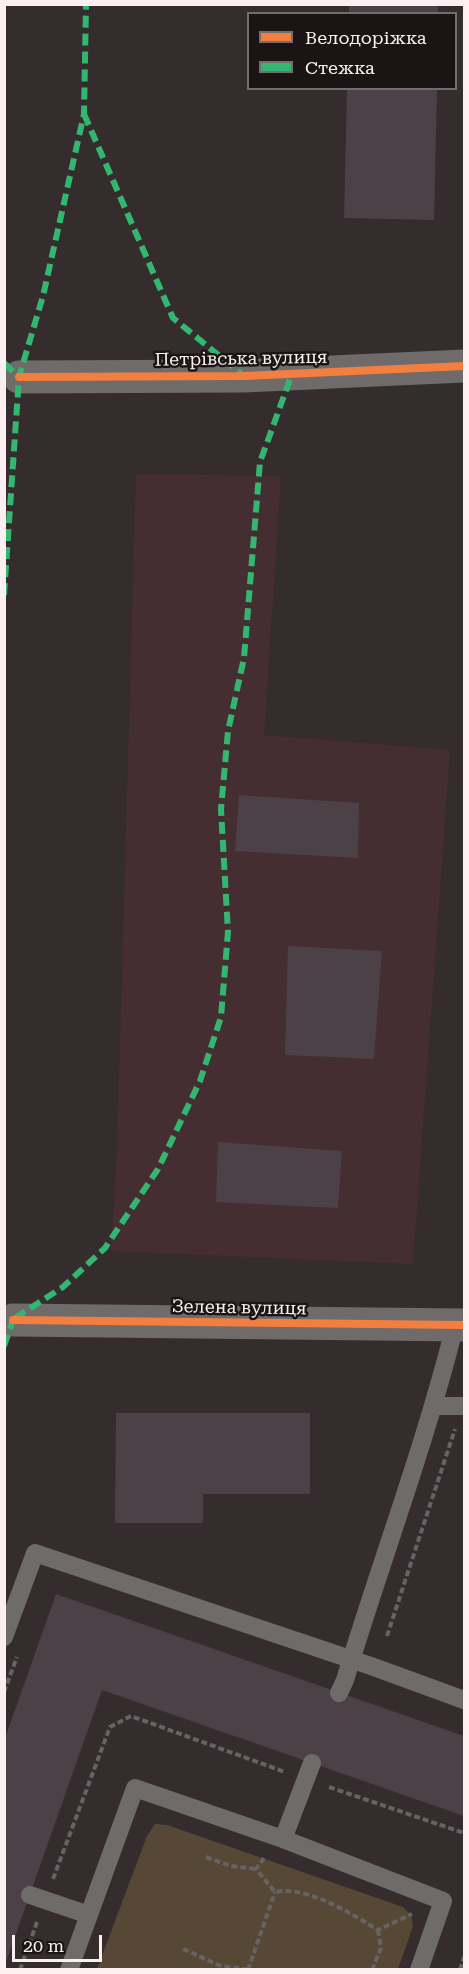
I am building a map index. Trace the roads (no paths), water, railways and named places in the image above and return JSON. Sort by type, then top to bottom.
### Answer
[{"type":"street","name":"Петрівська вулиця","points":[[19,377],[244,376],[465,366]]},
{"type":"street","name":"Зелена вулиця","points":[[13,1320],[460,1325]]},
{"type":"lane","points":[[339,1693],[460,1325]]},
{"type":"lane","points":[[434,1406],[465,1406]]},
{"type":"lane","points":[[4,1637],[34,1553],[465,1700]]},
{"type":"lane","points":[[283,1839],[312,1763]]},
{"type":"lane","points":[[69,1970],[135,1788],[283,1839],[443,1901],[419,1970]]},
{"type":"lane","points":[[30,1895],[88,1916]]}]
